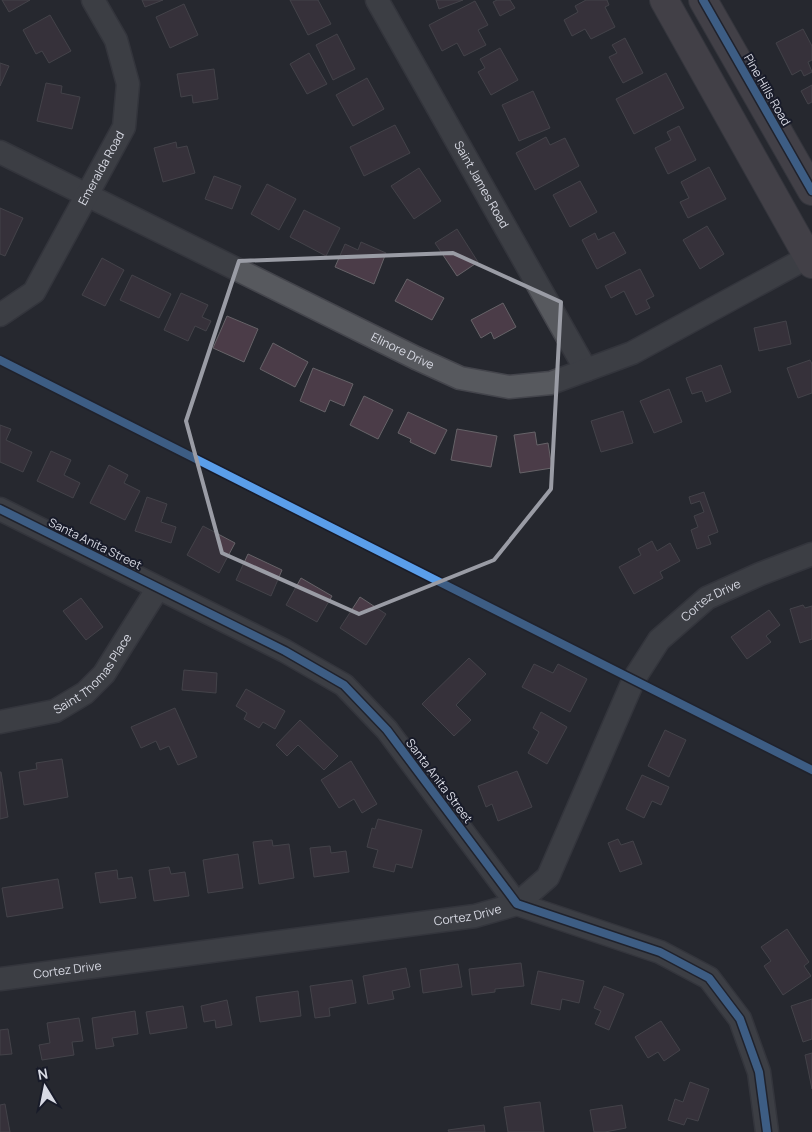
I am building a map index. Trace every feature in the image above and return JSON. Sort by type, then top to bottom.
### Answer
[{"type":"main road","points":[[664,0],[811,259]]},
{"type":"main road","name":"Pine Hills Road","points":[[703,0],[812,191]]},
{"type":"street","name":"Emeralda Road","points":[[0,315],[34,292],[124,127],[128,84],[116,40],[93,0]]},
{"type":"street","name":"Saint James Road","points":[[377,0],[586,370]]},
{"type":"street","name":"Elinore Drive","points":[[0,152],[416,358],[460,378],[509,387],[551,383],[632,353],[811,259]]},
{"type":"street","name":"Santa Anita Street","points":[[0,509],[285,651],[344,685],[387,730],[517,904]]},
{"type":"street","name":"Cortez Drive","points":[[0,979],[475,916],[517,904],[548,877],[634,679],[659,640],[707,598],[760,574],[812,554]]},
{"type":"street","name":"Saint Thomas Place","points":[[0,722],[55,712],[85,693],[104,674],[158,588]]},
{"type":"street","points":[[517,904],[660,952],[709,978],[740,1019],[759,1072],[768,1132]]},
{"type":"highlighted area","points":[[453,253],[561,302],[551,489],[494,560],[359,614],[222,553],[186,421],[239,261]]},
{"type":"building","points":[[2,0],[30,0],[9,12]]},
{"type":"building","points":[[142,0],[163,0],[145,7]]},
{"type":"building","points":[[290,0],[318,0],[331,24],[308,35]]},
{"type":"building","points":[[436,0],[463,0],[439,9]]},
{"type":"building","points":[[497,0],[510,0],[515,8],[500,16],[493,2]]},
{"type":"building","points":[[586,0],[607,0],[609,5],[605,7],[615,27],[591,39],[585,29],[572,36],[564,20],[578,12],[575,6]]},
{"type":"building","points":[[475,1],[488,25],[478,30],[486,45],[464,56],[457,43],[442,51],[429,25]]},
{"type":"building","points":[[184,4],[198,35],[170,48],[156,17]]},
{"type":"building","points":[[50,15],[71,51],[49,63],[42,51],[36,54],[23,30]]},
{"type":"building","points":[[803,29],[812,46],[812,60],[808,62],[812,72],[804,76],[801,70],[792,75],[776,43]]},
{"type":"building","points":[[337,34],[355,69],[333,80],[316,45]]},
{"type":"building","points":[[625,38],[643,73],[623,83],[609,57],[617,53],[612,45]]},
{"type":"building","points":[[500,48],[518,80],[491,95],[478,72],[485,68],[480,59]]},
{"type":"building","points":[[309,53],[327,84],[307,94],[290,64]]},
{"type":"building","points":[[0,63],[9,66],[0,86]]},
{"type":"building","points":[[214,69],[218,99],[193,103],[192,95],[181,97],[177,74]]},
{"type":"building","points":[[666,73],[684,108],[634,134],[616,99]]},
{"type":"building","points":[[367,78],[384,109],[353,126],[336,95]]},
{"type":"building","points":[[46,83],[62,86],[61,93],[80,97],[72,129],[37,121]]},
{"type":"building","points":[[812,85],[812,102],[808,104],[801,91]]},
{"type":"building","points":[[533,91],[550,128],[519,141],[502,105]]},
{"type":"building","points":[[395,125],[410,153],[364,176],[350,147]]},
{"type":"building","points":[[679,126],[696,160],[668,174],[655,148],[671,140],[667,132]]},
{"type":"building","points":[[546,137],[550,145],[565,138],[579,166],[535,190],[516,153]]},
{"type":"building","points":[[176,142],[177,148],[187,146],[195,173],[163,182],[154,148]]},
{"type":"building","points":[[709,167],[726,199],[688,218],[680,202],[689,198],[681,182]]},
{"type":"building","points":[[419,168],[441,201],[414,219],[391,186]]},
{"type":"building","points":[[214,176],[241,186],[232,209],[205,199]]},
{"type":"building","points":[[580,181],[597,212],[570,227],[553,195]]},
{"type":"building","points":[[267,184],[296,199],[279,230],[251,214]]},
{"type":"building","points":[[0,208],[23,218],[5,256],[0,254]]},
{"type":"building","points":[[304,210],[340,228],[326,256],[290,237]]},
{"type":"building","points":[[707,226],[724,254],[700,269],[683,240]]},
{"type":"building","points":[[457,229],[478,262],[457,276],[435,243]]},
{"type":"building","points":[[614,232],[626,253],[597,269],[582,240],[595,233],[598,240]]},
{"type":"building","points":[[361,242],[386,253],[374,284],[335,267],[345,244],[358,250]]},
{"type":"building","points":[[102,258],[124,270],[105,306],[82,295]]},
{"type":"building","points":[[640,269],[654,296],[646,300],[650,308],[636,315],[624,291],[611,298],[605,286]]},
{"type":"building","points":[[132,275],[171,294],[159,318],[120,300]]},
{"type":"building","points":[[407,279],[444,298],[432,320],[395,301]]},
{"type":"building","points":[[181,293],[208,305],[202,317],[211,321],[206,331],[195,326],[188,341],[164,330]]},
{"type":"building","points":[[503,303],[516,327],[494,339],[491,332],[481,338],[471,320]]},
{"type":"building","points":[[227,316],[258,329],[244,362],[213,348]]},
{"type":"building","points":[[786,321],[791,344],[759,351],[754,328]]},
{"type":"building","points":[[273,343],[308,362],[295,387],[260,369]]},
{"type":"building","points":[[810,360],[812,364],[812,393],[798,398],[787,368]]},
{"type":"building","points":[[721,365],[731,392],[706,402],[702,391],[692,394],[686,378]]},
{"type":"building","points":[[313,368],[353,384],[344,406],[330,400],[325,412],[300,401]]},
{"type":"building","points":[[669,389],[682,422],[654,433],[640,401]]},
{"type":"building","points":[[364,396],[393,410],[378,439],[350,425]]},
{"type":"building","points":[[623,411],[633,443],[601,452],[591,421]]},
{"type":"building","points":[[408,412],[447,430],[435,454],[410,442],[411,439],[398,433]]},
{"type":"building","points":[[0,425],[11,429],[6,440],[32,452],[23,472],[0,462]]},
{"type":"building","points":[[457,429],[497,436],[491,467],[451,460]]},
{"type":"building","points":[[535,432],[537,445],[548,443],[552,468],[520,473],[514,435]]},
{"type":"building","points":[[51,451],[71,460],[64,475],[80,483],[73,498],[37,481]]},
{"type":"building","points":[[109,465],[128,475],[124,483],[140,491],[125,520],[90,503]]},
{"type":"building","points":[[704,492],[718,532],[708,536],[711,544],[697,549],[691,530],[698,527],[694,516],[704,512],[700,501],[691,504],[689,497]]},
{"type":"building","points":[[147,497],[167,504],[161,522],[176,527],[171,543],[135,531]]},
{"type":"building","points":[[203,526],[235,543],[219,573],[187,555]]},
{"type":"building","points":[[652,541],[657,551],[670,543],[680,561],[660,572],[663,578],[634,594],[619,567],[641,555],[638,549]]},
{"type":"building","points":[[248,554],[282,570],[271,596],[236,580]]},
{"type":"building","points":[[301,578],[332,596],[317,622],[286,605]]},
{"type":"building","points":[[360,597],[386,614],[366,645],[340,628]]},
{"type":"building","points":[[81,598],[103,627],[86,640],[63,611]]},
{"type":"building","points":[[803,605],[805,608],[812,606],[812,639],[800,643],[790,609]]},
{"type":"building","points":[[769,610],[780,625],[766,636],[771,642],[747,659],[731,637]]},
{"type":"building","points":[[469,658],[486,674],[456,705],[471,720],[454,736],[422,704]]},
{"type":"building","points":[[534,664],[553,673],[558,664],[587,679],[570,712],[522,687]]},
{"type":"building","points":[[184,670],[217,673],[216,693],[182,690]]},
{"type":"building","points":[[246,689],[285,711],[275,729],[263,722],[259,728],[244,719],[247,713],[236,706]]},
{"type":"building","points":[[175,708],[197,757],[178,765],[169,746],[160,750],[156,741],[141,748],[131,727]]},
{"type":"building","points":[[541,712],[567,727],[547,764],[528,753],[539,732],[533,728]]},
{"type":"building","points":[[300,720],[338,756],[324,770],[298,745],[287,756],[276,745]]},
{"type":"building","points":[[665,730],[686,740],[669,777],[648,766]]},
{"type":"building","points":[[62,759],[68,797],[24,805],[19,772],[37,769],[36,763]]},
{"type":"building","points":[[351,761],[377,804],[362,813],[354,799],[339,808],[321,780]]},
{"type":"building","points":[[517,771],[532,807],[498,821],[492,804],[486,807],[478,786]]},
{"type":"building","points":[[0,772],[8,817],[0,819]]},
{"type":"building","points":[[642,775],[669,787],[661,805],[652,801],[644,818],[626,809]]},
{"type":"building","points":[[378,819],[422,830],[412,868],[396,864],[394,872],[373,867],[378,850],[367,847],[372,828],[375,829]]},
{"type":"building","points":[[618,839],[621,845],[633,841],[642,864],[620,872],[608,843]]},
{"type":"building","points":[[272,840],[273,846],[289,844],[294,878],[259,884],[253,842]]},
{"type":"building","points":[[330,846],[331,853],[346,851],[349,872],[314,877],[310,848]]},
{"type":"building","points":[[238,854],[243,888],[208,893],[203,860]]},
{"type":"building","points":[[169,867],[171,874],[185,872],[189,896],[154,901],[149,870]]},
{"type":"building","points":[[117,870],[118,879],[132,877],[136,898],[100,903],[95,873]]},
{"type":"building","points":[[58,879],[63,908],[7,917],[2,888]]},
{"type":"building","points":[[787,929],[809,962],[804,966],[811,976],[783,995],[764,966],[771,961],[761,947]]},
{"type":"building","points":[[521,963],[524,986],[495,989],[495,992],[472,995],[469,969]]},
{"type":"building","points":[[458,964],[462,987],[423,993],[420,970]]},
{"type":"building","points":[[406,968],[410,987],[392,991],[394,999],[368,1004],[363,976]]},
{"type":"building","points":[[538,971],[584,981],[579,1003],[562,999],[560,1010],[531,1004]]},
{"type":"building","points":[[352,980],[356,1003],[329,1008],[330,1016],[315,1018],[310,986]]},
{"type":"building","points":[[604,986],[624,994],[609,1030],[595,1024],[601,1011],[594,1008]]},
{"type":"building","points":[[298,991],[301,1016],[260,1022],[256,997]]},
{"type":"building","points":[[812,999],[812,1039],[803,1042],[791,1006]]},
{"type":"building","points":[[227,1000],[232,1025],[216,1028],[215,1020],[204,1022],[201,1006]]},
{"type":"building","points":[[183,1006],[187,1028],[150,1034],[146,1012]]},
{"type":"building","points":[[135,1011],[138,1034],[112,1038],[114,1046],[96,1049],[92,1018]]},
{"type":"building","points":[[79,1018],[83,1041],[72,1042],[74,1055],[42,1060],[39,1045],[50,1043],[47,1023]]},
{"type":"building","points":[[661,1021],[680,1050],[664,1061],[658,1052],[648,1058],[635,1037]]},
{"type":"building","points":[[8,1029],[12,1054],[0,1055],[0,1030]]},
{"type":"building","points":[[812,1053],[812,1089],[805,1055]]},
{"type":"building","points":[[690,1082],[709,1089],[698,1121],[687,1118],[684,1125],[668,1120],[675,1099],[683,1102]]},
{"type":"building","points":[[540,1102],[544,1132],[508,1132],[504,1107]]},
{"type":"building","points":[[5,1104],[10,1132],[0,1132],[0,1105]]},
{"type":"building","points":[[622,1105],[626,1128],[594,1132],[590,1110]]},
{"type":"building","points":[[484,1125],[485,1132],[449,1132],[448,1130]]},
{"type":"cycle path","points":[[703,0],[812,191]]},
{"type":"cycle path","points":[[0,360],[812,770]]},
{"type":"cycle path","points":[[0,509],[285,651],[344,685],[387,730],[517,904],[660,952],[709,978],[740,1019],[759,1072],[767,1132]]}]
